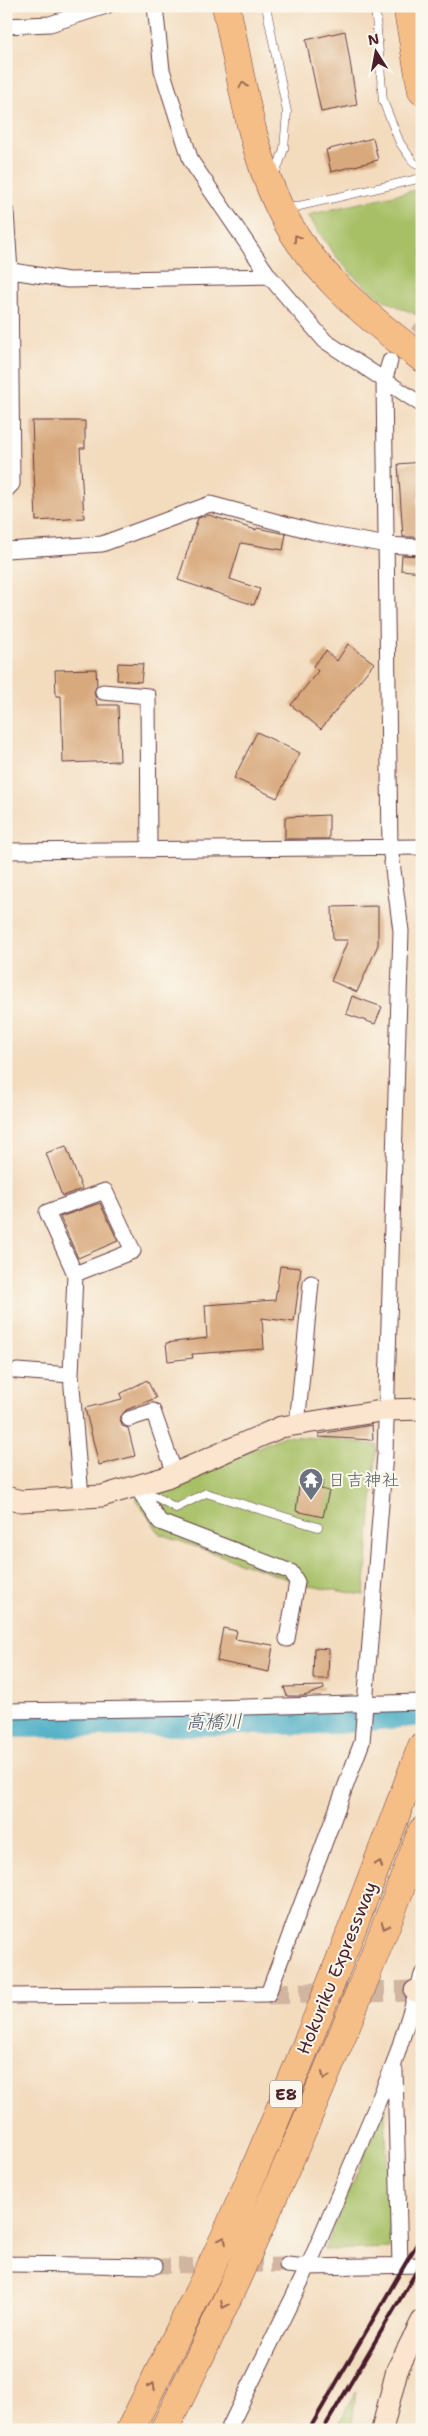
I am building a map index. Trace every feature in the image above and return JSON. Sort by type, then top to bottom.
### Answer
[{"type":"highway","points":[[226,6],[253,129],[276,198],[309,254],[328,276],[373,320],[422,358]]},
{"type":"highway","points":[[407,6],[422,92]]},
{"type":"highway","points":[[328,276],[362,301],[422,336]]},
{"type":"highway","name":"Hokuriku Expressway","points":[[130,2430],[227,2230],[282,2105],[342,1959],[421,1748]]},
{"type":"highway","name":"Hokuriku Expressway","points":[[164,2430],[255,2239],[317,2098],[422,1831]]},
{"type":"street","points":[[6,26],[50,24],[106,6]]},
{"type":"street","points":[[155,6],[162,70],[191,161],[269,276],[325,341],[422,404]]},
{"type":"street","points":[[6,212],[12,484],[6,490]]},
{"type":"street","points":[[8,271],[68,280],[269,276]]},
{"type":"street","points":[[6,1996],[268,1994],[362,1742],[387,1410],[401,931],[390,847],[384,381],[390,361]]},
{"type":"street","points":[[6,550],[102,544],[210,504],[315,532],[387,545],[422,547]]},
{"type":"street","points":[[103,692],[148,696],[149,850]]},
{"type":"street","points":[[6,851],[422,848]]},
{"type":"street","points":[[75,1274],[133,1251],[105,1190],[47,1212],[75,1274],[71,1375],[81,1497]]},
{"type":"street","points":[[296,1425],[311,1283]]},
{"type":"street","points":[[18,1371],[71,1375]]},
{"type":"street","points":[[6,1497],[21,1501],[102,1496],[175,1474],[280,1427],[387,1410],[422,1409]]},
{"type":"street","points":[[129,1419],[153,1411],[175,1474]]},
{"type":"street","points":[[136,1486],[160,1522],[291,1572],[297,1582],[287,1639]]},
{"type":"street","points":[[6,1711],[366,1705],[422,1702]]},
{"type":"street","points":[[228,2430],[308,2267],[394,2064],[420,1986]]},
{"type":"street","points":[[394,2064],[400,2265]]},
{"type":"street","points":[[6,2262],[10,2264],[155,2266]]},
{"type":"street","points":[[288,2265],[308,2267],[422,2265]]},
{"type":"street","points":[[382,2430],[397,2370],[422,2321]]},
{"type":"lane","points":[[266,6],[287,112],[284,149],[276,198],[422,178]]},
{"type":"lane","points":[[375,6],[383,101],[400,143],[414,163],[422,167]]},
{"type":"lane","points":[[136,1486],[176,1508],[206,1493],[318,1527]]},
{"type":"green space","points":[[416,190],[422,202],[422,317],[383,299],[360,282],[332,251],[308,215]]},
{"type":"green space","points":[[284,1436],[335,1439],[377,1445],[364,1595],[304,1585],[160,1534],[136,1499]]},
{"type":"green space","points":[[385,2107],[390,2248],[324,2250]]},
{"type":"green space","points":[[356,2392],[351,2430],[335,2430]]},
{"type":"building","points":[[345,31],[357,105],[321,112],[306,40]]},
{"type":"building","points":[[373,138],[378,160],[331,172],[326,150]]},
{"type":"building","points":[[32,421],[85,421],[85,448],[80,448],[84,518],[36,521]]},
{"type":"building","points":[[422,462],[422,498],[417,499],[419,537],[403,537],[398,464]]},
{"type":"building","points":[[209,515],[256,530],[257,528],[286,534],[283,550],[241,543],[230,579],[260,589],[254,605],[178,580],[198,518]]},
{"type":"building","points":[[402,555],[422,556],[422,572],[401,570]]},
{"type":"building","points":[[348,644],[374,663],[321,729],[291,705],[318,671],[313,666],[326,651],[337,661]]},
{"type":"building","points":[[118,663],[143,664],[141,682],[117,680]]},
{"type":"building","points":[[96,669],[97,685],[94,692],[97,705],[118,705],[120,761],[63,763],[61,696],[56,696],[55,670]]},
{"type":"building","points":[[257,732],[300,753],[277,798],[234,778]]},
{"type":"building","points":[[329,815],[329,839],[285,839],[285,817]]},
{"type":"building","points":[[378,906],[378,945],[357,992],[331,981],[348,940],[333,940],[332,907]]},
{"type":"building","points":[[352,996],[382,1007],[375,1024],[346,1014]]},
{"type":"building","points":[[66,1146],[82,1189],[62,1196],[46,1153]]},
{"type":"building","points":[[100,1203],[118,1241],[78,1258],[60,1217]]},
{"type":"building","points":[[280,1266],[301,1268],[294,1322],[262,1318],[264,1349],[192,1354],[193,1358],[168,1361],[166,1343],[207,1338],[205,1305],[275,1300]]},
{"type":"building","points":[[147,1380],[156,1398],[126,1410],[120,1418],[122,1426],[128,1428],[135,1456],[99,1465],[85,1408],[122,1399],[120,1394]]},
{"type":"building","points":[[372,1425],[373,1440],[319,1437],[319,1434]]},
{"type":"building","points":[[310,1475],[324,1481],[321,1489],[329,1491],[323,1517],[296,1511],[299,1487],[307,1488]]},
{"type":"building","points":[[223,1628],[237,1631],[235,1639],[273,1645],[269,1672],[217,1661]]},
{"type":"building","points":[[314,1648],[329,1649],[328,1679],[313,1679]]},
{"type":"building","points":[[324,1686],[324,1689],[304,1696],[287,1696],[284,1687]]},
{"type":"waterway","name":"高橋川","points":[[6,1723],[335,1719],[422,1711]]},
{"type":"tunnel","points":[[400,350],[422,328]]},
{"type":"tunnel","points":[[268,1994],[415,1991]]},
{"type":"tunnel","points":[[155,2266],[287,2265]]},
{"type":"railway","points":[[309,2430],[422,2235]]},
{"type":"railway","points":[[323,2430],[422,2262]]},
{"type":"place","name":"日吉神社","points":[[311,1501]]}]
